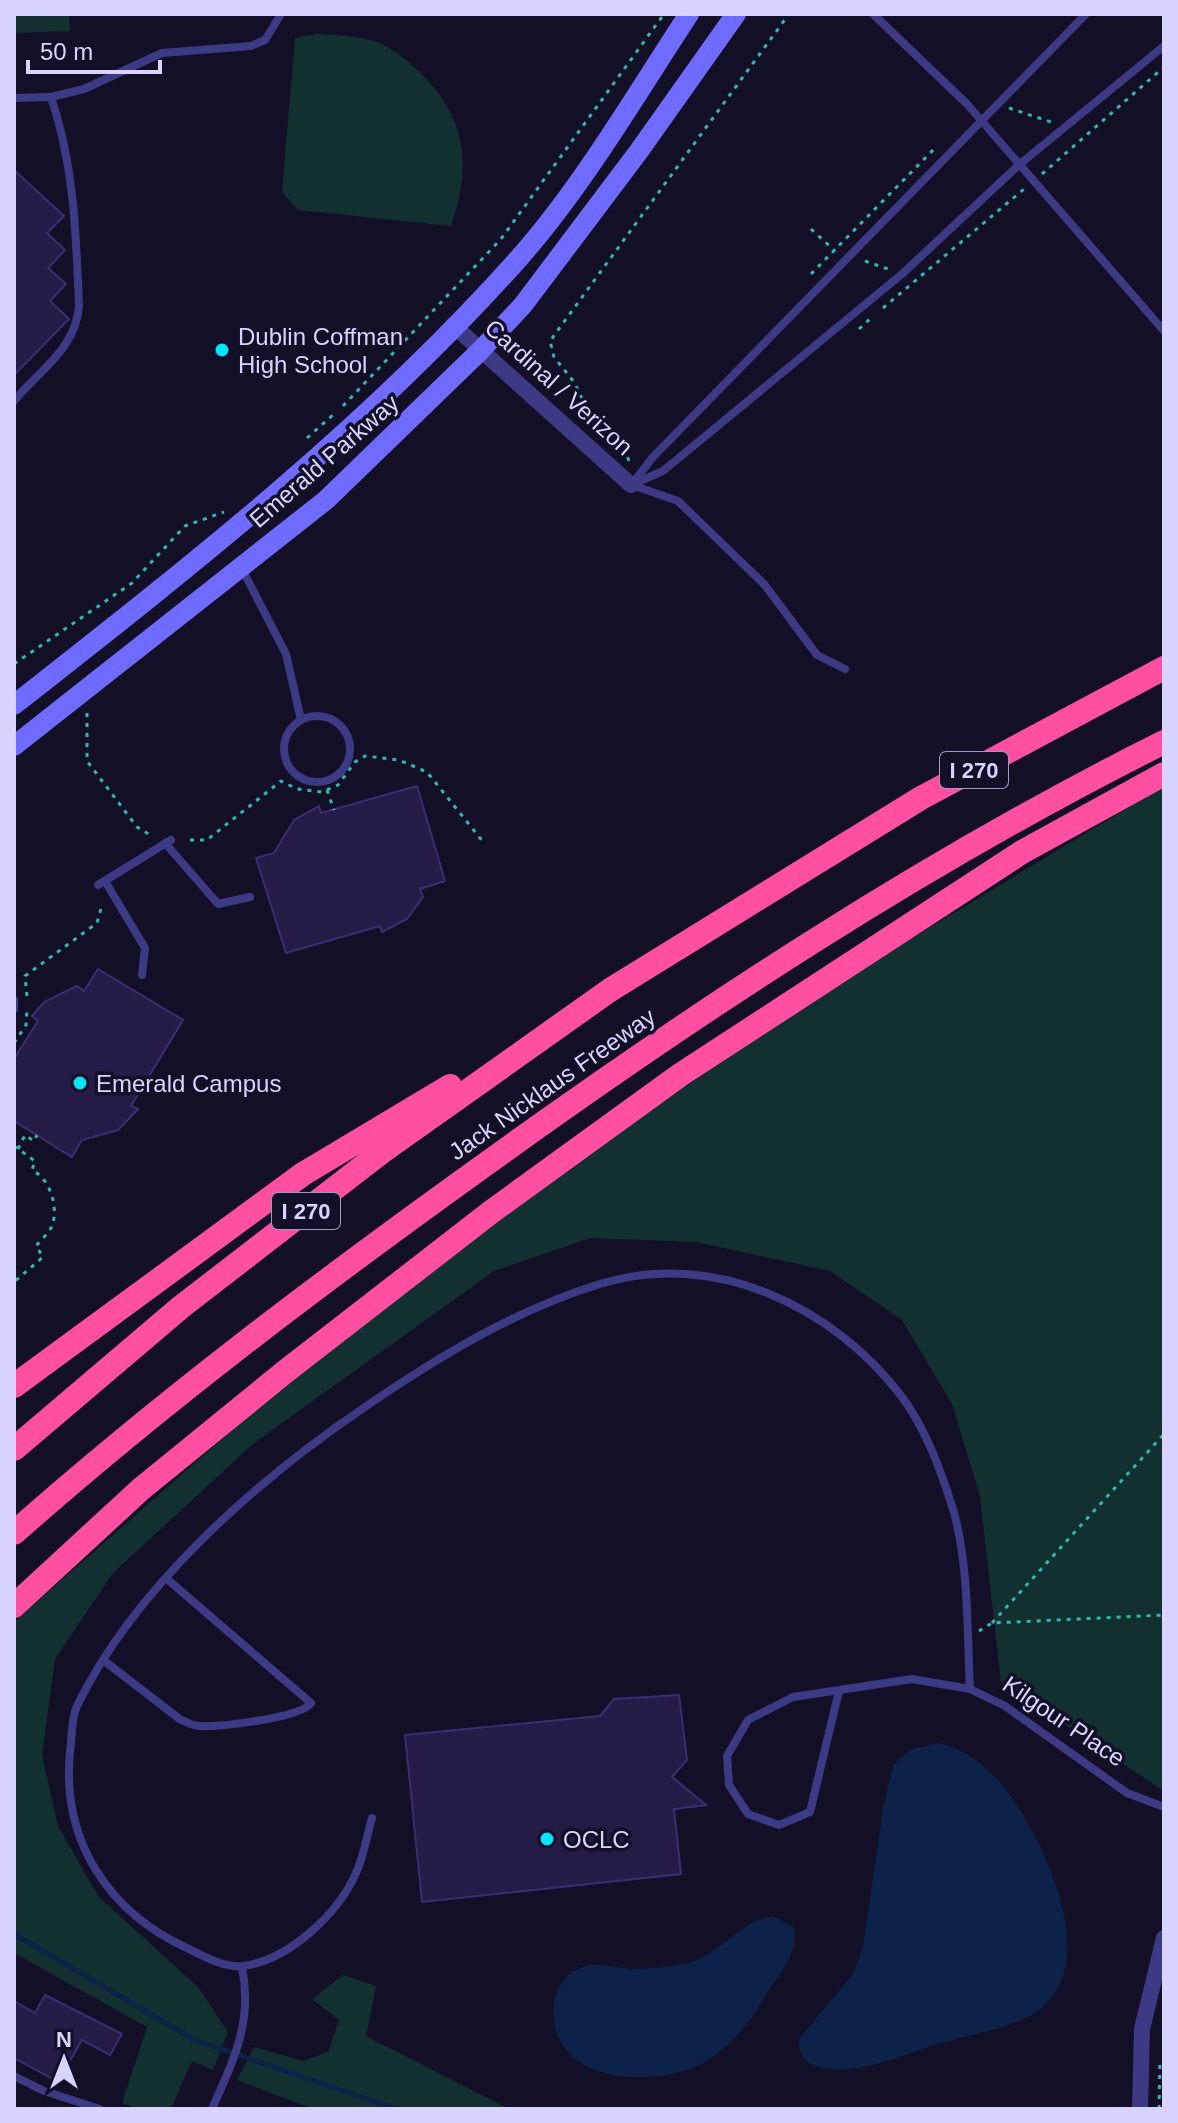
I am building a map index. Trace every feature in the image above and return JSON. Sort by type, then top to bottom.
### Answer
[{"type":"highway","name":"Jack Nicklaus Freeway","points":[[14,1449],[181,1307],[383,1151],[610,990],[921,798],[1164,668]]},
{"type":"highway","name":"Jack Nicklaus Freeway","points":[[14,1533],[104,1453],[317,1286],[584,1094],[825,934],[1107,770],[1164,742]]},
{"type":"highway","points":[[14,1606],[141,1489],[286,1371],[491,1212],[655,1093],[1022,852],[1164,774]]},
{"type":"highway","points":[[14,1386],[303,1174],[610,990]]},
{"type":"main road","name":"Emerald Parkway","points":[[14,705],[286,486],[407,375],[521,255],[612,132],[689,14]]},
{"type":"main road","name":"Emerald Parkway","points":[[14,746],[326,500],[481,350],[532,294],[736,14]]},
{"type":"street","name":"Cardinal / Verizon","points":[[453,325],[631,485]]},
{"type":"street","points":[[1140,2109],[1142,2029],[1164,1938]]},
{"type":"lane","points":[[14,98],[51,97],[84,89],[162,53],[251,46],[265,40],[274,30],[281,14]]},
{"type":"lane","points":[[873,14],[980,119],[1164,331]]},
{"type":"lane","points":[[631,485],[653,457],[980,119],[1086,14]]},
{"type":"lane","points":[[631,485],[663,471],[902,274],[1020,164],[1164,46]]},
{"type":"lane","points":[[14,401],[58,355],[78,322],[74,195],[65,137],[51,97]]},
{"type":"lane","points":[[631,485],[678,501],[764,584],[817,655],[845,669]]},
{"type":"lane","points":[[241,567],[286,654],[301,720]]},
{"type":"lane","points":[[327,717],[345,730],[350,753],[347,763],[334,778],[315,783],[296,776],[289,768],[283,753],[285,739],[301,720],[327,717]]},
{"type":"lane","points":[[142,975],[145,948],[102,883],[168,841],[218,904],[250,897]]},
{"type":"lane","points":[[14,1000],[14,1009]]},
{"type":"lane","points":[[372,1818],[356,1874],[321,1926],[285,1950],[242,1967],[217,1962],[167,1939],[111,1895],[80,1843],[68,1772],[74,1712],[103,1660],[167,1579],[202,1539],[298,1452],[397,1385],[511,1317],[604,1282],[668,1273],[704,1275],[738,1282],[810,1311],[852,1341],[903,1398],[932,1449],[954,1514],[968,1635],[970,1689]]},
{"type":"lane","points":[[103,1660],[181,1720],[196,1726],[288,1716],[306,1710],[311,1703],[167,1579]]},
{"type":"lane","name":"Kilgour Place","points":[[839,1691],[810,1812],[779,1825],[748,1814],[729,1785],[727,1756],[748,1720],[793,1697],[912,1679],[970,1689],[1005,1706],[1127,1793],[1164,1807]]},
{"type":"lane","points":[[212,2109],[245,2024],[248,1997],[242,1967]]},
{"type":"lane","points":[[14,2076],[44,2091],[100,2109]]},
{"type":"path","points":[[308,438],[343,407],[501,239],[664,14]]},
{"type":"path","points":[[631,485],[628,455],[623,444],[589,413],[574,382],[554,357],[550,341],[789,14]]},
{"type":"path","points":[[883,308],[1164,67]]},
{"type":"path","points":[[995,104],[1088,134]]},
{"type":"path","points":[[859,329],[872,318]]},
{"type":"path","points":[[14,664],[132,583],[185,526],[226,511]]},
{"type":"path","points":[[88,709],[87,761],[137,827],[168,841]]},
{"type":"path","points":[[190,840],[207,840],[281,781],[311,792],[338,785],[355,762],[365,756],[413,764],[427,772],[484,843]]},
{"type":"path","points":[[327,790],[334,810]]},
{"type":"path","points":[[14,1043],[26,1025],[25,976],[97,923],[102,905]]},
{"type":"path","points":[[14,1282],[43,1257],[36,1246],[51,1229],[54,1214],[52,1194],[32,1170],[35,1161],[16,1147],[25,1135],[34,1141],[37,1135]]},
{"type":"path","points":[[968,1635],[992,1623],[1164,1434]]},
{"type":"path","points":[[992,1623],[1164,1615]]},
{"type":"path","points":[[1159,2109],[1160,2059]]},
{"type":"green space","points":[[14,14],[69,14],[70,31],[14,33]]},
{"type":"green space","points":[[316,34],[362,38],[388,47],[417,70],[446,105],[461,142],[463,161],[462,182],[451,226],[298,210],[282,192],[295,38]]},
{"type":"green space","points":[[1164,786],[1164,1791],[1001,1682],[980,1496],[952,1404],[902,1320],[830,1271],[696,1242],[590,1238],[494,1271],[253,1444],[113,1573],[55,1659],[42,1755],[58,1826],[98,1896],[199,1988],[228,2032],[213,2070],[192,2061],[171,2109],[138,2109],[122,2103],[147,2027],[14,1953],[14,1622],[295,1375],[592,1150],[841,981]]},
{"type":"green space","points":[[343,1975],[376,1986],[366,2036],[509,2109],[313,2109],[237,2080],[254,2047],[303,2061],[328,2052],[339,2020],[312,1999]]},
{"type":"water","points":[[937,1743],[953,1747],[983,1765],[1018,1806],[1035,1836],[1054,1879],[1066,1929],[1067,1954],[1063,1977],[1052,1997],[1023,2020],[861,2068],[816,2066],[802,2056],[799,2039],[853,1974],[863,1946],[883,1810],[893,1765],[910,1750]]},
{"type":"water","points":[[773,1916],[794,1928],[795,1938],[790,1956],[745,2027],[711,2058],[679,2072],[655,2077],[630,2077],[605,2073],[583,2064],[566,2050],[556,2030],[554,2004],[561,1984],[572,1972],[594,1965],[638,1969],[684,1964],[708,1954],[749,1925]]},
{"type":"building","points":[[14,170],[64,216],[47,233],[65,250],[48,268],[66,284],[50,301],[69,319],[14,375]]},
{"type":"building","points":[[417,786],[445,881],[420,889],[423,897],[407,919],[382,932],[380,926],[286,953],[256,858],[274,853],[294,820],[319,806],[321,813]]},
{"type":"building","name":"Emerald Campus","points":[[98,969],[183,1020],[131,1106],[138,1109],[118,1130],[82,1140],[72,1157],[14,1121],[14,1059],[38,1021],[32,1016],[44,1002],[77,986],[84,991]]},
{"type":"building","name":"OCLC","points":[[679,1695],[687,1760],[672,1777],[706,1805],[674,1809],[681,1874],[422,1902],[405,1735],[600,1716],[614,1699]]},
{"type":"building","points":[[45,1995],[122,2034],[110,2055],[82,2040],[58,2082],[14,2058],[14,2001],[35,2013]]},
{"type":"waterway","points":[[14,1934],[195,2040],[396,2109]]},
{"type":"place","name":"Dublin Coffman High School","points":[[222,350]]},
{"type":"place","name":"Emerald Campus","points":[[80,1083]]},
{"type":"place","name":"OCLC","points":[[547,1839]]}]
